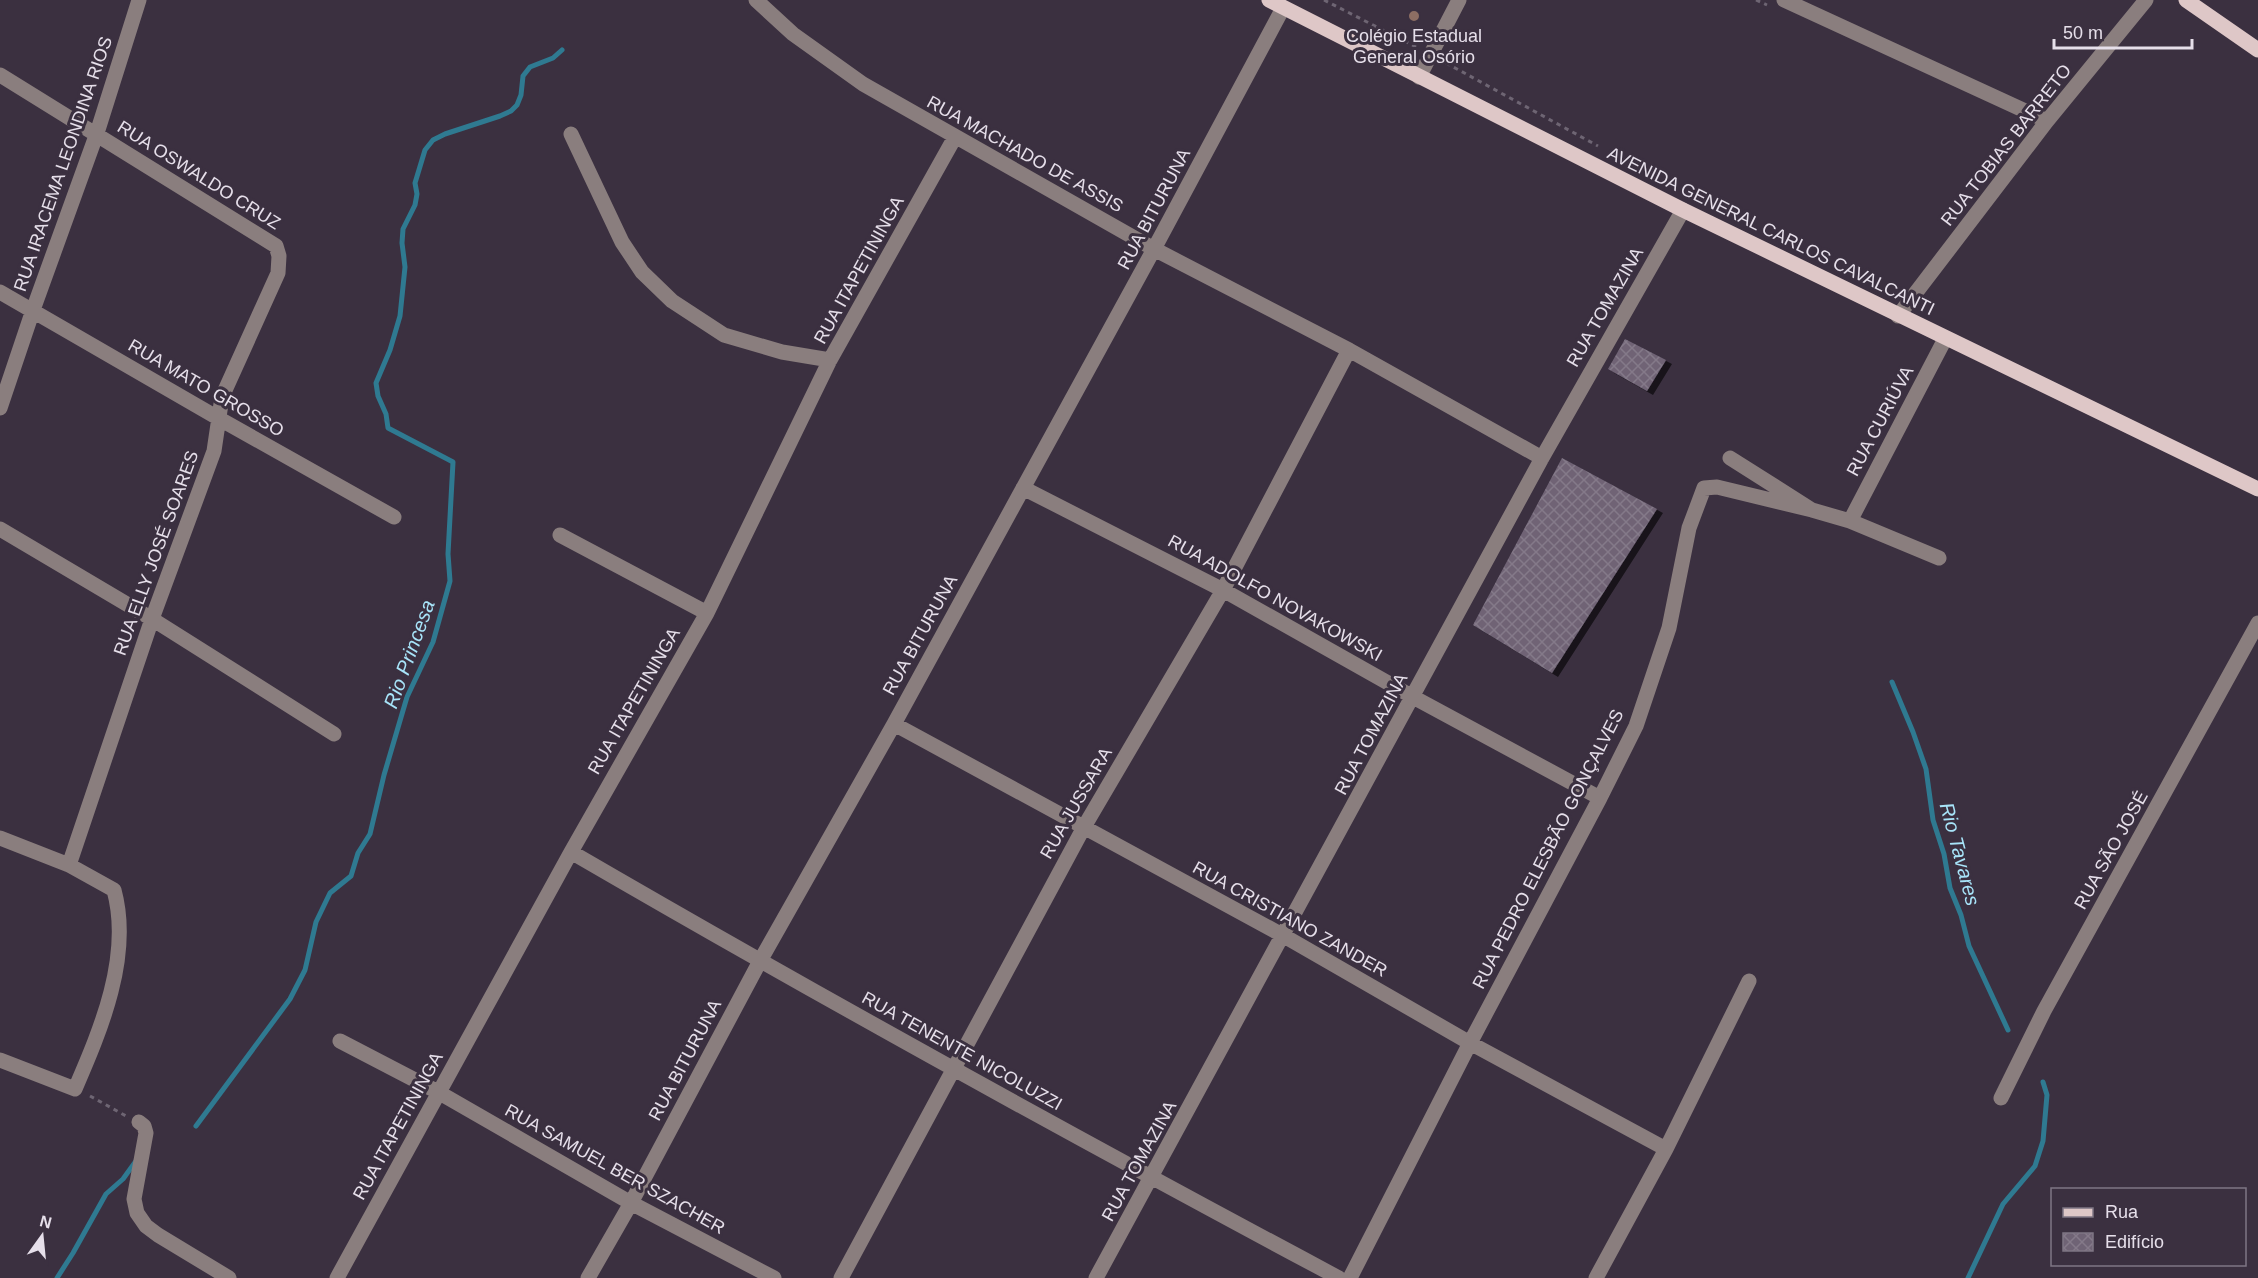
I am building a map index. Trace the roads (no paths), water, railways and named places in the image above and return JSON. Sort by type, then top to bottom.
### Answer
[{"type":"main road","points":[[2186,0],[2258,50]]},
{"type":"main road","name":"AVENIDA GENERAL CARLOS CAVALCANTI","points":[[1276,4],[1683,210],[2258,489]]},
{"type":"street","name":"RUA IRACEMA LEONDINA RIOS","points":[[0,408],[97,133],[140,0]]},
{"type":"street","name":"RUA MACHADO DE ASSIS","points":[[756,0],[793,34],[863,84],[955,138],[1155,249],[1349,350],[1542,458]]},
{"type":"street","points":[[1419,77],[1459,0]]},
{"type":"street","points":[[1784,0],[2047,121]]},
{"type":"street","name":"RUA TOBIAS BARRETO","points":[[1898,316],[2047,121],[2146,0]]},
{"type":"street","name":"RUA BITURUNA","points":[[588,1278],[631,1203],[759,961],[894,724],[1155,249],[1276,4]]},
{"type":"street","name":"RUA OSWALDO CRUZ","points":[[0,75],[276,246],[279,256]]},
{"type":"street","points":[[571,134],[622,242],[642,272],[672,301],[724,335],[782,352],[830,360]]},
{"type":"street","name":"RUA ITAPETININGA","points":[[337,1278],[571,852],[707,613],[830,360],[955,138]]},
{"type":"street","name":"RUA TOMAZINA","points":[[1096,1278],[1542,458],[1683,210]]},
{"type":"street","name":"RUA ELLY JOSÉ SOARES","points":[[69,865],[152,618],[214,452],[222,397],[278,273],[279,256]]},
{"type":"street","name":"RUA MATO GROSSO","points":[[0,292],[394,517]]},
{"type":"street","name":"RUA CURIÚVA","points":[[1850,521],[1946,339]]},
{"type":"street","name":"RUA JUSSARA","points":[[840,1278],[1084,827],[1223,590],[1349,350]]},
{"type":"street","points":[[1730,458],[1812,510],[1850,521],[1939,558]]},
{"type":"street","name":"RUA PEDRO ELESBÃO GONÇALVES","points":[[1350,1278],[1636,726],[1669,628],[1689,528],[1704,488],[1717,487],[1812,510]]},
{"type":"street","name":"RUA ADOLFO NOVAKOWSKI","points":[[1023,488],[1223,590],[1413,697],[1600,798]]},
{"type":"street","points":[[0,529],[152,618],[334,734]]},
{"type":"street","points":[[560,535],[707,613]]},
{"type":"street","name":"RUA SÃO JOSÉ","points":[[2001,1098],[2044,1011],[2258,623]]},
{"type":"street","name":"RUA CRISTIANO ZANDER","points":[[894,724],[1284,936],[1470,1043],[1666,1149]]},
{"type":"street","points":[[0,838],[69,865],[114,890],[119,908],[117,969],[101,1031],[75,1089],[0,1060]]},
{"type":"street","name":"RUA TENENTE NICOLUZZI","points":[[571,852],[952,1069],[1339,1278]]},
{"type":"street","points":[[1596,1278],[1666,1149],[1749,981]]},
{"type":"street","name":"RUA SAMUEL BER SZACHER","points":[[340,1041],[438,1092],[631,1203],[774,1278]]},
{"type":"street","points":[[139,1122],[144,1126],[146,1133],[134,1199],[136,1213],[152,1231],[229,1278]]},
{"type":"waterway","name":"Rio Princesa","points":[[196,1126],[290,999],[305,970],[316,922],[330,893],[351,876],[358,853],[370,834],[384,775],[407,697],[433,642],[450,581],[448,554],[453,462],[388,428],[376,383],[390,350],[400,316],[405,267],[403,229],[415,205],[417,194],[415,183],[425,150],[433,140],[445,134],[511,111],[517,105],[521,95],[523,76],[530,67],[553,58],[562,50]]},
{"type":"waterway","name":"Rio Tavares","points":[[1892,682],[1926,769],[1933,820],[1944,854],[1950,888],[1961,915],[1969,946],[2008,1030]]},
{"type":"waterway","name":"Rio Tavares","points":[[1968,1278],[2003,1204],[2035,1166],[2043,1141],[2047,1095],[2043,1082]]},
{"type":"waterway","name":"Rio Princesa","points":[[57,1278],[106,1194],[123,1179],[136,1161]]},
{"type":"place","name":"Colégio Estadual General Osório","points":[[1414,16]]}]
